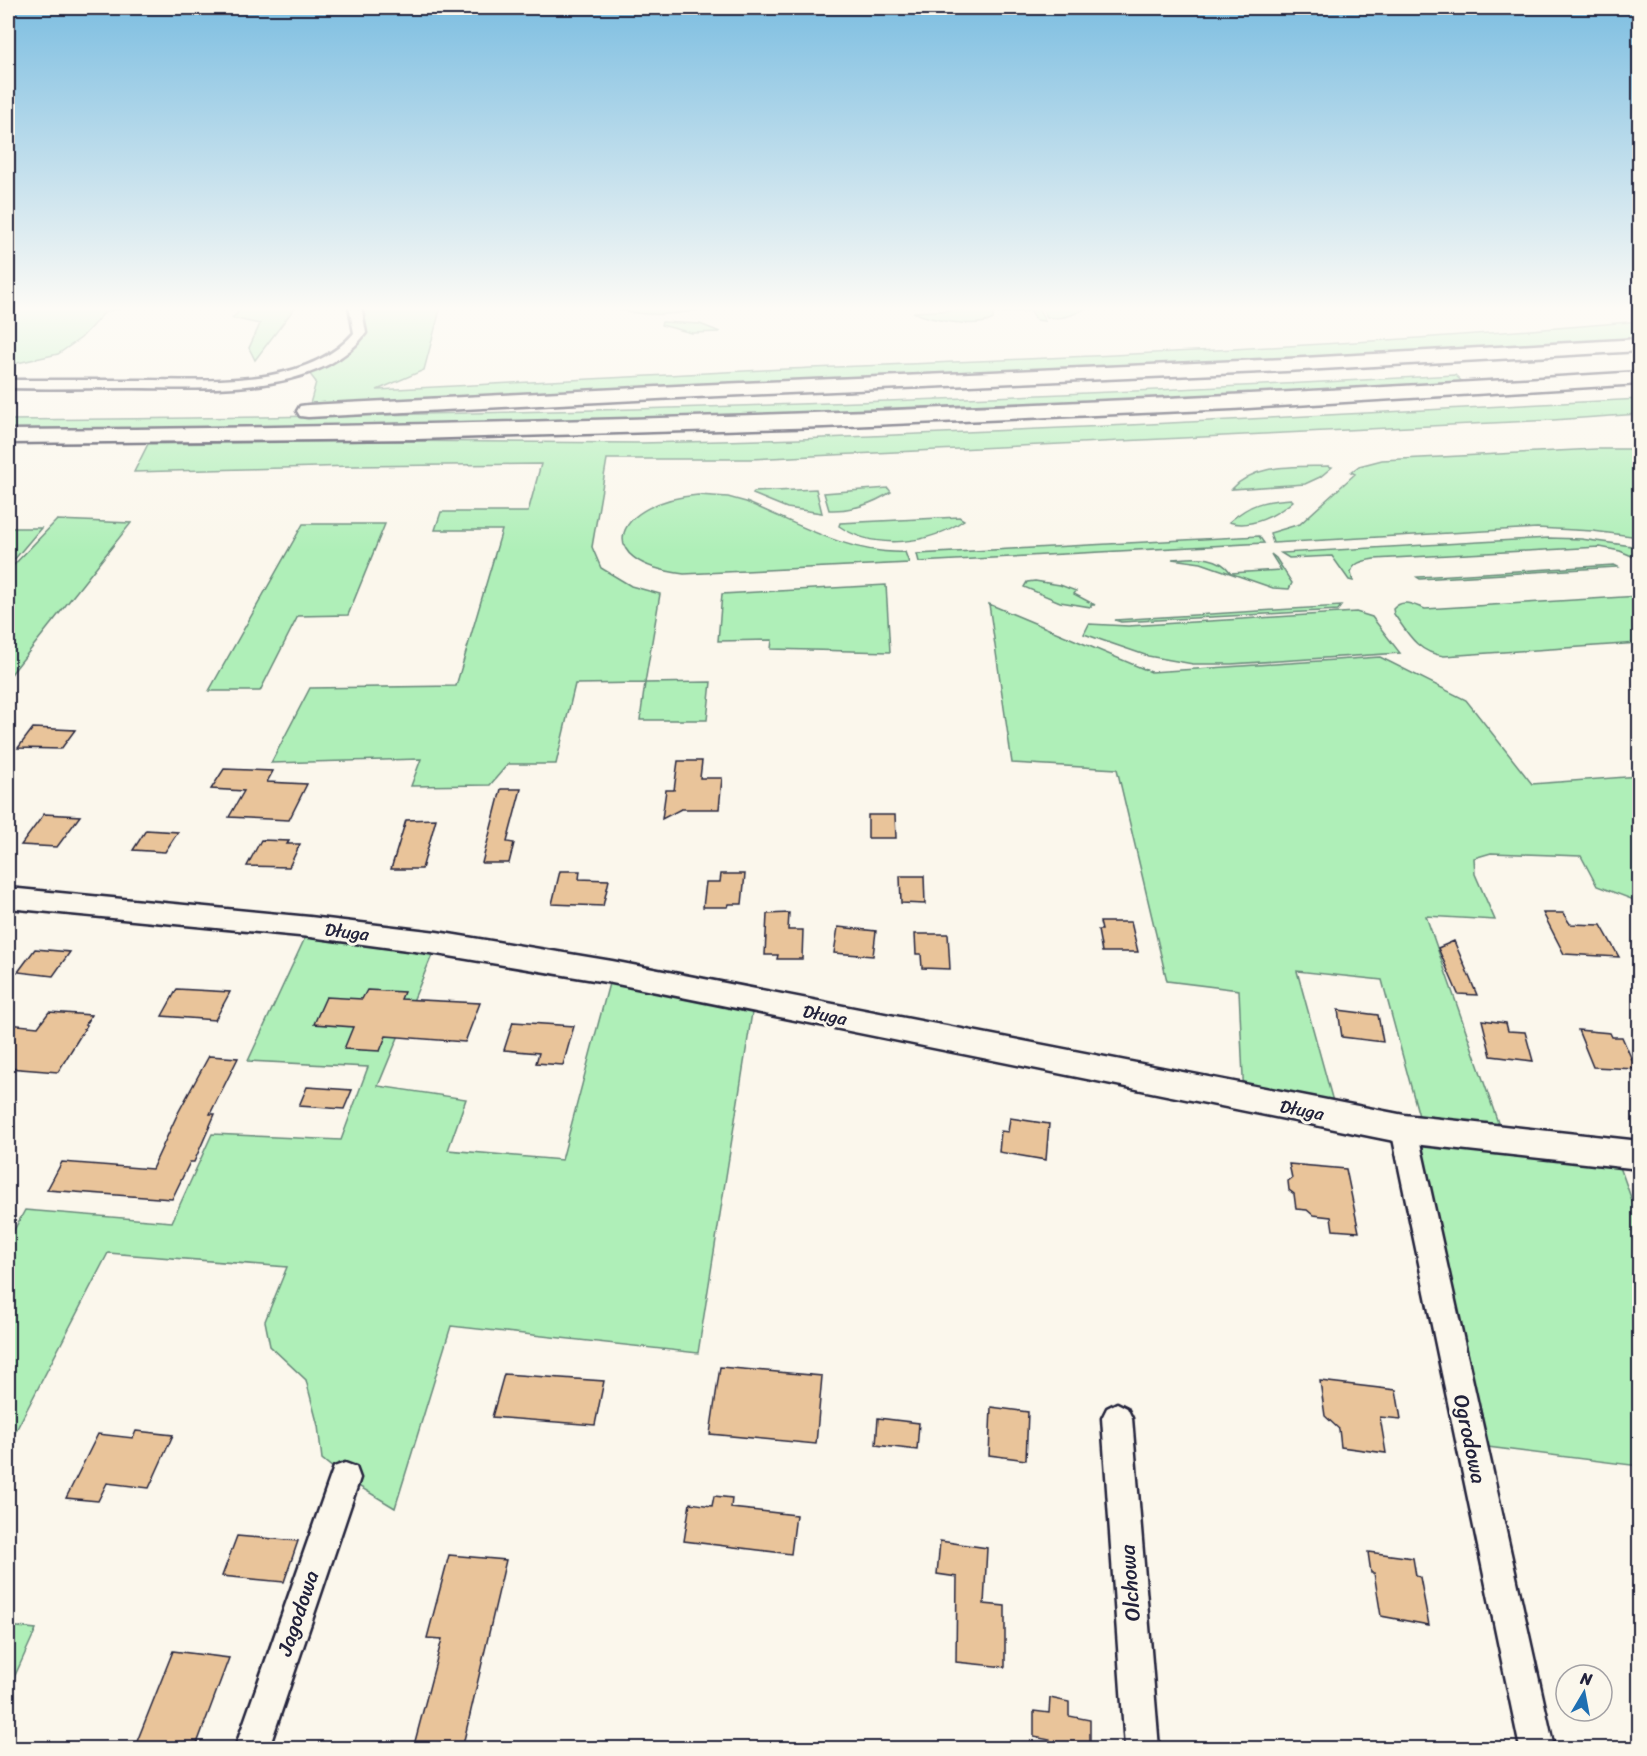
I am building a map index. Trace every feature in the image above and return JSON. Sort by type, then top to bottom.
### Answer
[{"type":"highway","points":[[785,388],[290,412],[589,407],[1107,388]]},
{"type":"highway","points":[[8,437],[602,428],[1319,399],[1488,388]]},
{"type":"highway","points":[[243,434],[714,439],[1348,410],[1640,392]]},
{"type":"street","name":"Długa","points":[[8,898],[310,927],[437,943],[612,972],[1404,1129],[1640,1155]]},
{"type":"street","name":"Ogrodowa","points":[[1404,1129],[1537,1749]]},
{"type":"street","name":"Olchowa","points":[[1117,1418],[1142,1749]]},
{"type":"street","name":"Jagodowa","points":[[252,1749],[345,1478]]},
{"type":"green space","points":[[314,388],[382,388],[377,390],[417,388],[729,388],[462,402],[310,404]]},
{"type":"green space","points":[[1207,388],[1406,388],[836,416],[160,431],[8,432],[8,420],[551,411]]},
{"type":"green space","points":[[1640,399],[1639,414],[1553,420],[752,459],[607,459],[592,547],[601,568],[631,586],[660,594],[645,683],[575,684],[556,764],[508,764],[490,785],[411,786],[421,759],[271,763],[310,688],[456,686],[502,530],[435,530],[441,512],[528,512],[541,464],[134,472],[148,444],[389,441],[642,443],[800,439]]},
{"type":"green space","points":[[1596,449],[1639,449],[1639,537],[1593,531],[1537,528],[1273,543],[1270,533],[1300,524],[1355,474],[1351,472],[1359,466],[1382,460]]},
{"type":"green space","points":[[1289,467],[1332,467],[1320,477],[1305,484],[1232,489],[1252,475],[1264,471]]},
{"type":"green space","points":[[888,488],[891,492],[877,500],[854,508],[837,510],[829,510],[824,493]]},
{"type":"green space","points":[[816,489],[822,513],[787,508],[753,494],[754,492]]},
{"type":"green space","points":[[698,495],[728,497],[746,502],[844,543],[884,552],[905,552],[909,563],[684,574],[653,567],[634,557],[624,545],[624,532],[633,519],[648,508],[670,500]]},
{"type":"green space","points":[[1291,499],[1293,501],[1272,516],[1246,524],[1229,522],[1258,504]]},
{"type":"green space","points":[[959,517],[964,520],[935,535],[902,541],[869,539],[839,526],[840,523]]},
{"type":"green space","points":[[57,520],[131,523],[8,678],[8,571]]},
{"type":"green space","points":[[303,524],[385,524],[348,615],[298,616],[260,691],[209,691]]},
{"type":"green space","points":[[8,528],[41,528],[8,567]]},
{"type":"green space","points":[[1259,536],[1264,543],[919,562],[917,554]]},
{"type":"green space","points":[[1549,538],[1581,539],[1639,547],[1639,559],[1620,551],[1600,547],[1374,559],[1354,566],[1351,573],[1353,581],[1349,580],[1332,556],[1289,558],[1281,553]]},
{"type":"green space","points":[[1271,554],[1292,583],[1289,589],[1273,588],[1201,563],[1172,559],[1204,558],[1219,562],[1231,573],[1281,570]]},
{"type":"green space","points":[[1614,565],[1618,567],[1420,579],[1417,577]]},
{"type":"green space","points":[[1027,582],[1060,585],[1076,591],[1074,594],[1095,605],[1091,607],[1060,602],[1024,587]]},
{"type":"green space","points":[[886,585],[890,652],[771,649],[772,640],[718,641],[722,594]]},
{"type":"green space","points":[[1639,596],[1639,643],[1444,656],[1420,647],[1404,629],[1393,609],[1404,603],[1425,609]]},
{"type":"green space","points":[[989,604],[1151,672],[1380,657],[1466,700],[1532,784],[1639,776],[1639,902],[1597,886],[1581,856],[1491,853],[1474,858],[1475,874],[1495,920],[1426,916],[1504,1140],[1615,1153],[1639,1220],[1639,1466],[1472,1445],[1404,1129],[1423,1131],[1382,980],[1297,971],[1337,1116],[1244,1099],[1239,990],[1167,981],[1117,769],[1012,763]]},
{"type":"green space","points":[[1341,606],[1338,610],[1121,622],[1115,620]]},
{"type":"green space","points":[[1356,612],[1372,617],[1400,653],[1231,664],[1193,664],[1148,656],[1084,634],[1089,624],[1128,626]]},
{"type":"green space","points":[[711,682],[707,720],[640,720],[645,683]]},
{"type":"green space","points":[[310,927],[437,943],[378,1086],[466,1099],[448,1150],[562,1160],[612,972],[754,1000],[698,1353],[451,1326],[395,1508],[345,1478],[322,1459],[318,1426],[306,1380],[270,1346],[265,1321],[287,1267],[108,1253],[8,1446],[8,1241],[25,1210],[172,1222],[212,1134],[341,1140],[368,1067],[248,1061]]},
{"type":"green space","points":[[8,1626],[36,1629],[8,1691]]},
{"type":"building","points":[[33,728],[75,730],[61,749],[18,748]]},
{"type":"building","points":[[678,761],[702,761],[700,778],[722,778],[719,809],[681,809],[662,819],[666,790],[674,790]]},
{"type":"building","points":[[224,769],[273,771],[267,782],[307,784],[289,820],[229,817],[244,791],[211,789]]},
{"type":"building","points":[[501,789],[521,789],[507,842],[514,843],[509,863],[482,863]]},
{"type":"building","points":[[44,814],[80,816],[57,847],[21,845]]},
{"type":"building","points":[[868,815],[895,815],[896,838],[868,838]]},
{"type":"building","points":[[436,819],[422,869],[391,869],[406,820]]},
{"type":"building","points":[[146,830],[178,832],[165,852],[133,850]]},
{"type":"building","points":[[261,840],[289,841],[287,844],[300,844],[289,867],[247,866]]},
{"type":"building","points":[[560,871],[580,871],[579,879],[609,880],[603,906],[552,904]]},
{"type":"building","points":[[721,874],[745,874],[742,904],[729,904],[728,907],[703,907],[706,882],[720,882]]},
{"type":"building","points":[[900,876],[924,876],[925,904],[901,903]]},
{"type":"building","points":[[789,913],[788,930],[803,930],[802,959],[777,959],[778,955],[765,955],[767,914]]},
{"type":"building","points":[[1543,913],[1563,913],[1570,924],[1601,925],[1619,957],[1564,954]]},
{"type":"building","points":[[1100,922],[1131,922],[1138,952],[1102,952],[1098,930],[1102,930]]},
{"type":"building","points":[[838,927],[876,931],[873,956],[834,953]]},
{"type":"building","points":[[915,934],[948,934],[950,969],[922,968],[921,954],[916,954]]},
{"type":"building","points":[[1454,941],[1477,995],[1458,994],[1438,948]]},
{"type":"building","points":[[35,949],[70,952],[53,976],[18,972]]},
{"type":"building","points":[[177,989],[230,992],[215,1020],[162,1016]]},
{"type":"building","points":[[367,990],[404,992],[401,999],[480,1003],[465,1042],[386,1036],[380,1051],[344,1049],[353,1027],[314,1024],[326,997],[362,999]]},
{"type":"building","points":[[1338,1010],[1378,1015],[1383,1042],[1342,1037]]},
{"type":"building","points":[[49,1012],[91,1015],[58,1072],[8,1068],[8,1024],[38,1027]]},
{"type":"building","points":[[1482,1020],[1506,1023],[1508,1031],[1525,1032],[1533,1061],[1491,1056]]},
{"type":"building","points":[[513,1022],[574,1026],[563,1065],[536,1063],[539,1053],[504,1050]]},
{"type":"building","points":[[1578,1030],[1610,1033],[1612,1037],[1622,1037],[1636,1069],[1593,1067]]},
{"type":"building","points":[[209,1056],[238,1058],[210,1114],[215,1114],[194,1162],[190,1162],[172,1199],[47,1190],[62,1162],[152,1169],[178,1113]]},
{"type":"building","points":[[307,1087],[352,1090],[344,1109],[299,1106]]},
{"type":"building","points":[[1010,1118],[1049,1124],[1046,1160],[999,1152],[1001,1131],[1008,1132]]},
{"type":"building","points":[[1289,1164],[1346,1169],[1359,1232],[1333,1230],[1331,1217],[1313,1215],[1307,1210],[1296,1209],[1294,1194],[1289,1190],[1288,1181],[1292,1178]]},
{"type":"building","points":[[720,1367],[822,1376],[816,1444],[710,1434]]},
{"type":"building","points":[[504,1374],[604,1381],[595,1425],[492,1417]]},
{"type":"building","points":[[1320,1381],[1396,1390],[1401,1419],[1380,1417],[1386,1453],[1341,1447],[1339,1429],[1325,1416]]},
{"type":"building","points":[[991,1407],[1028,1412],[1026,1460],[989,1455]]},
{"type":"building","points":[[878,1418],[919,1423],[917,1450],[876,1445]]},
{"type":"building","points":[[136,1431],[173,1435],[149,1488],[107,1483],[98,1501],[66,1498],[98,1434],[133,1438]]},
{"type":"building","points":[[714,1496],[732,1498],[731,1508],[796,1515],[791,1554],[684,1541],[690,1503],[712,1506]]},
{"type":"building","points":[[237,1536],[298,1541],[284,1582],[222,1576]]},
{"type":"building","points":[[940,1541],[987,1548],[984,1604],[1005,1606],[1005,1667],[956,1662],[957,1577],[937,1574]]},
{"type":"building","points":[[1368,1552],[1413,1558],[1416,1576],[1420,1577],[1429,1625],[1381,1616]]},
{"type":"building","points":[[449,1555],[506,1560],[462,1749],[413,1749],[442,1639],[427,1638]]},
{"type":"building","points":[[173,1651],[229,1658],[195,1749],[134,1749]]},
{"type":"building","points":[[1050,1698],[1069,1702],[1069,1716],[1090,1720],[1090,1749],[1050,1749],[1050,1740],[1034,1737],[1034,1711],[1049,1713]]}]
